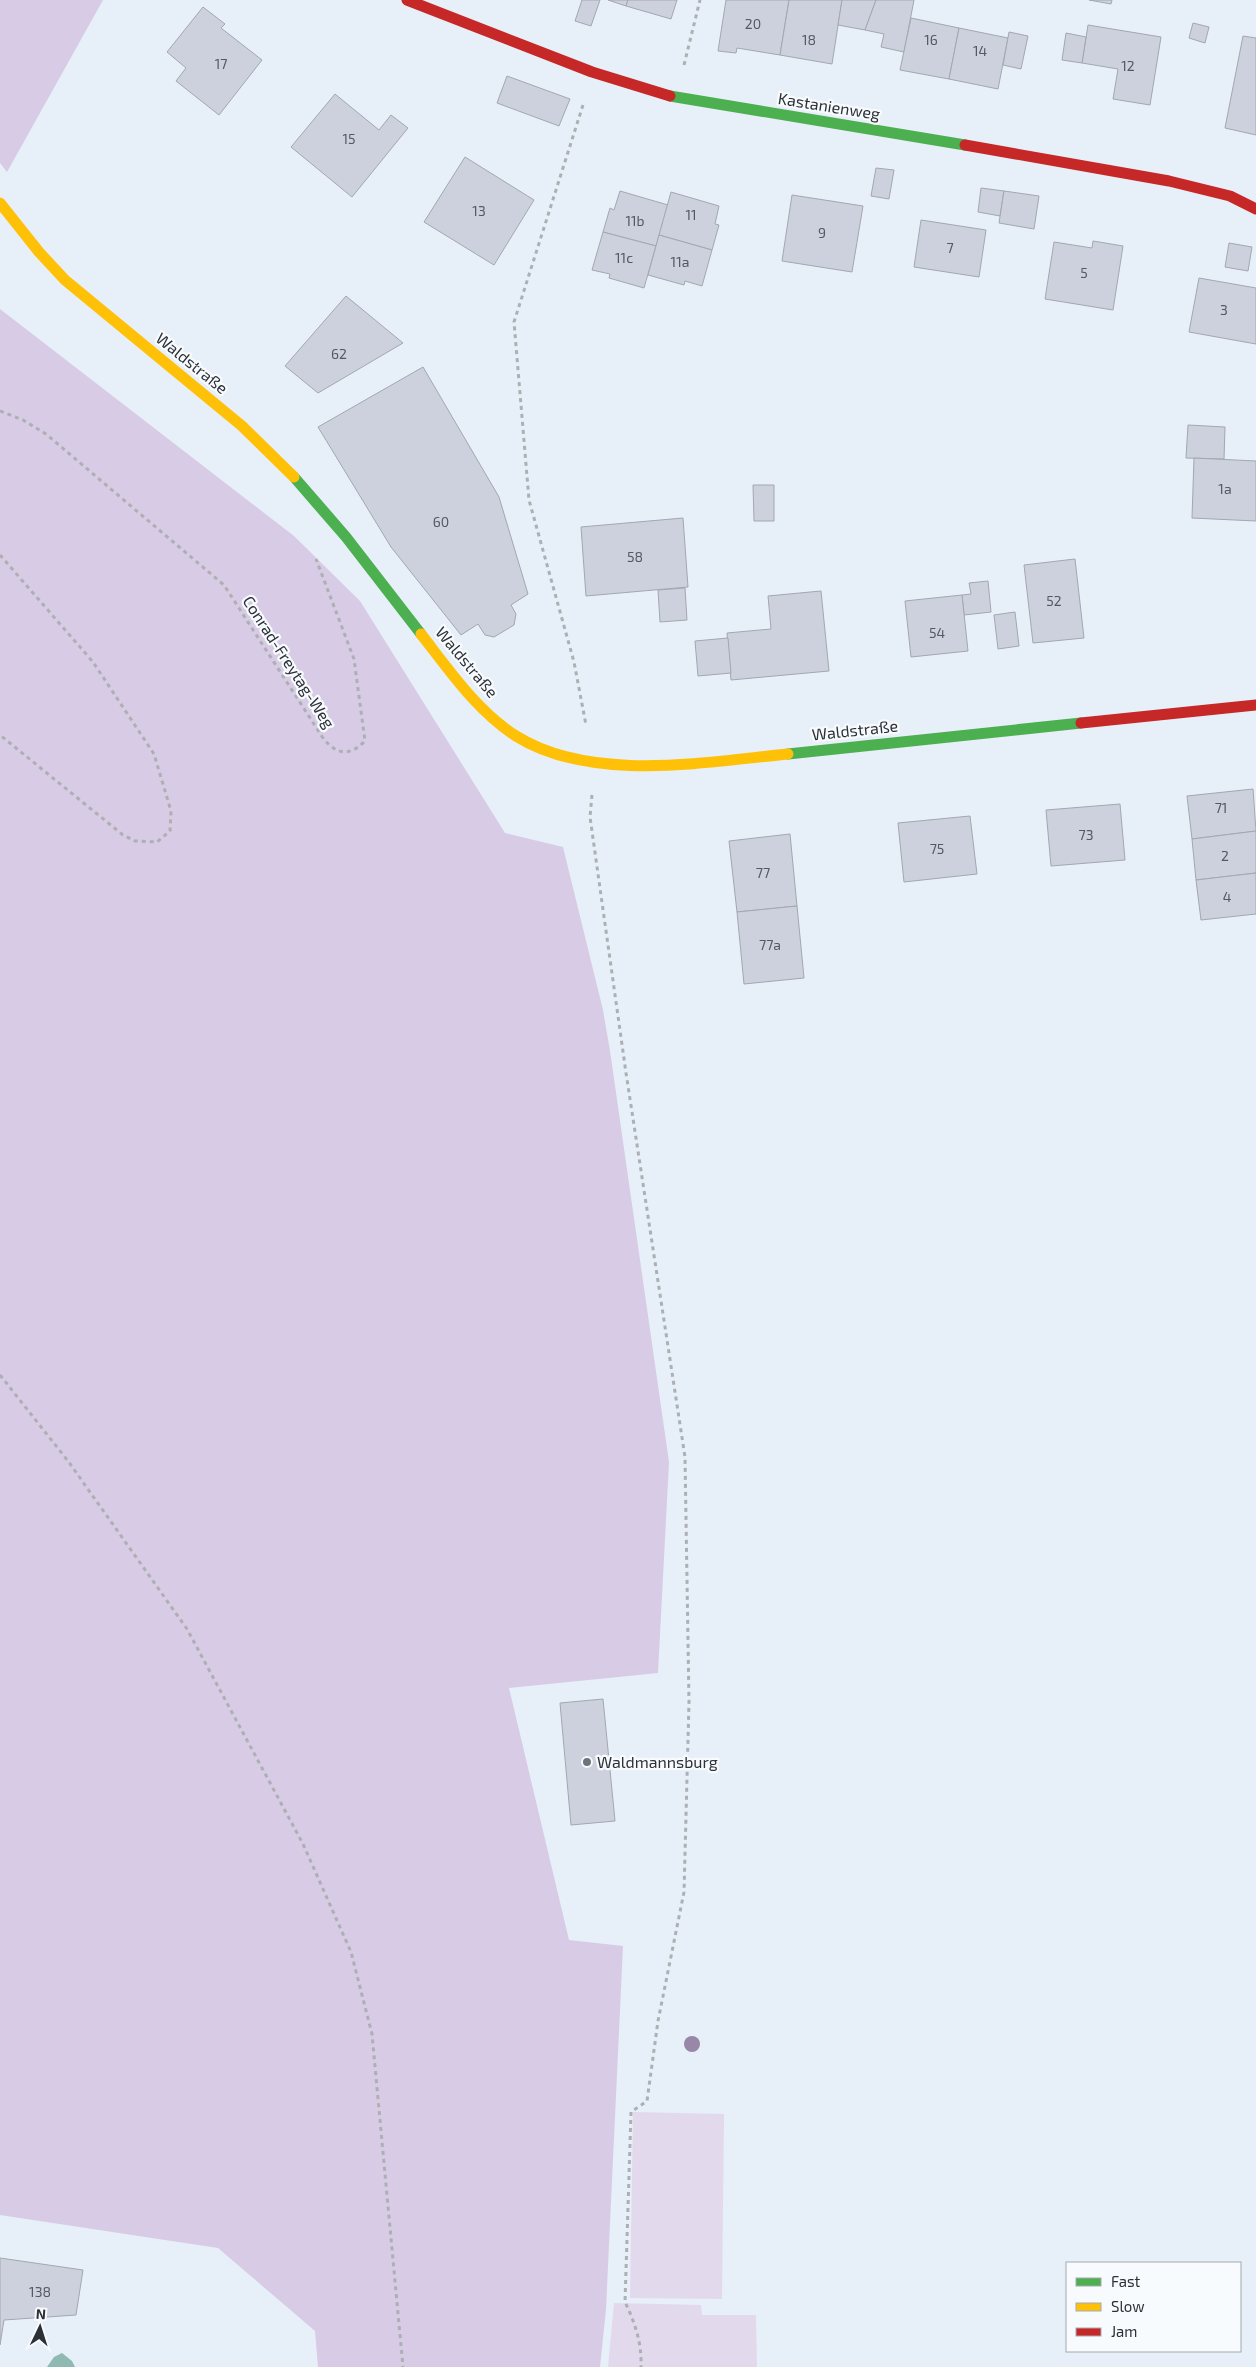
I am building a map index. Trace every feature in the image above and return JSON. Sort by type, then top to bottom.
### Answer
[{"type":"street","name":"Kastanienweg","points":[[408,0],[592,72],[676,98],[897,133],[1169,181],[1230,196],[1256,209]]},
{"type":"street","name":"Waldstraße","points":[[0,203],[63,278],[97,308],[202,391],[266,447],[314,498],[473,700],[517,736],[572,759],[594,762],[649,764],[717,761],[1256,705]]},
{"type":"path","points":[[676,98],[700,0]]},
{"type":"path","points":[[574,136],[514,322],[529,500],[574,662],[594,762],[590,817],[626,1073],[686,1457],[689,1702],[684,1892],[658,2021],[647,2101],[630,2112],[626,2302],[636,2325],[642,2352],[641,2367]]},
{"type":"path","name":"Conrad-Freytag-Weg","points":[[0,411],[23,420],[46,434],[224,586],[322,738],[331,747],[344,753],[355,751],[365,741],[354,659],[316,560],[316,551]]},
{"type":"path","points":[[0,554],[93,662],[154,754],[171,811],[170,831],[157,842],[135,841],[123,835],[0,735]]},
{"type":"path","points":[[0,1375],[68,1460],[187,1629],[303,1844],[351,1952],[372,2034],[403,2367]]},
{"type":"shaded area","points":[[0,0],[103,0],[7,172],[0,163]]},
{"type":"shaded area","points":[[0,309],[294,536],[360,601],[505,833],[563,847],[603,1010],[669,1462],[658,1673],[509,1688],[569,1940],[623,1946],[606,2309],[600,2367],[318,2367],[315,2331],[218,2248],[0,2215]]},
{"type":"shaded area","points":[[633,2112],[724,2114],[722,2299],[630,2298]]},
{"type":"shaded area","points":[[614,2303],[701,2305],[702,2315],[756,2315],[757,2367],[608,2367]]},
{"type":"shaded area","points":[[62,2353],[72,2361],[75,2367],[47,2367],[54,2357]]},
{"type":"building","points":[[582,0],[600,0],[591,26],[575,21]]},
{"type":"building","points":[[608,0],[628,0],[626,6]]},
{"type":"building","points":[[628,0],[677,0],[671,19],[626,6]]},
{"type":"building","points":[[726,0],[789,0],[780,55],[737,48],[736,53],[718,51]]},
{"type":"building","points":[[789,0],[842,0],[832,64],[780,55]]},
{"type":"building","points":[[842,0],[876,0],[865,30],[838,25]]},
{"type":"building","points":[[876,0],[914,0],[904,52],[881,47],[884,34],[865,30]]},
{"type":"building","points":[[1089,0],[1112,0],[1111,4]]},
{"type":"building","points":[[203,7],[225,24],[221,28],[262,60],[219,115],[176,81],[186,68],[167,52]]},
{"type":"building","points":[[911,18],[959,28],[949,79],[900,70]]},
{"type":"building","points":[[1193,23],[1209,27],[1205,43],[1189,38]]},
{"type":"building","points":[[1088,25],[1161,37],[1150,105],[1113,99],[1118,69],[1082,63]]},
{"type":"building","points":[[959,28],[1008,38],[998,89],[949,79]]},
{"type":"building","points":[[1009,32],[1028,36],[1021,69],[1003,65]]},
{"type":"building","points":[[1066,33],[1086,37],[1082,63],[1062,60]]},
{"type":"building","points":[[1243,36],[1256,38],[1256,135],[1225,128]]},
{"type":"building","points":[[507,76],[570,99],[559,126],[497,103]]},
{"type":"building","points":[[335,94],[379,130],[391,115],[408,128],[352,197],[291,147]]},
{"type":"building","points":[[465,157],[534,200],[494,265],[424,222]]},
{"type":"building","points":[[876,168],[894,170],[889,199],[871,196]]},
{"type":"building","points":[[981,188],[1004,191],[1000,216],[978,212]]},
{"type":"building","points":[[620,191],[668,205],[656,246],[603,232],[610,208],[614,210]]},
{"type":"building","points":[[1004,191],[1039,196],[1034,229],[999,223]]},
{"type":"building","points":[[671,192],[719,206],[715,224],[719,225],[712,250],[659,235]]},
{"type":"building","points":[[792,195],[863,206],[852,272],[782,261]]},
{"type":"building","points":[[921,220],[986,230],[979,277],[914,267]]},
{"type":"building","points":[[603,232],[656,246],[644,288],[609,278],[610,274],[592,270]]},
{"type":"building","points":[[659,235],[712,250],[702,286],[685,281],[684,285],[648,275]]},
{"type":"building","points":[[1093,241],[1123,246],[1113,310],[1045,299],[1054,242],[1092,248]]},
{"type":"building","points":[[1229,243],[1252,247],[1248,271],[1225,267]]},
{"type":"building","points":[[1199,278],[1256,288],[1256,344],[1189,332]]},
{"type":"building","points":[[346,296],[403,343],[318,393],[285,366]]},
{"type":"building","points":[[423,367],[499,497],[528,594],[511,605],[516,614],[514,625],[494,637],[485,635],[478,624],[461,635],[391,547],[318,427]]},
{"type":"building","points":[[1188,425],[1225,427],[1224,459],[1186,458]]},
{"type":"building","points":[[1194,458],[1256,461],[1256,521],[1192,518]]},
{"type":"building","points":[[753,485],[774,485],[774,521],[754,521]]},
{"type":"building","points":[[683,518],[688,587],[586,596],[581,527]]},
{"type":"building","points":[[1075,559],[1084,638],[1033,643],[1024,565]]},
{"type":"building","points":[[988,581],[991,612],[964,615],[962,595],[971,594],[969,583]]},
{"type":"building","points":[[685,588],[687,620],[660,622],[658,590]]},
{"type":"building","points":[[821,591],[829,671],[731,680],[727,633],[771,629],[768,596]]},
{"type":"building","points":[[962,595],[968,651],[911,657],[905,601]]},
{"type":"building","points":[[1015,612],[1019,646],[998,649],[994,615]]},
{"type":"building","points":[[728,638],[731,673],[698,676],[695,641]]},
{"type":"building","points":[[1253,789],[1256,831],[1192,839],[1187,796]]},
{"type":"building","points":[[1120,804],[1125,860],[1051,866],[1046,810]]},
{"type":"building","points":[[970,816],[977,874],[904,882],[898,823]]},
{"type":"building","points":[[1256,831],[1256,873],[1196,880],[1192,839]]},
{"type":"building","points":[[790,834],[797,906],[737,912],[729,841]]},
{"type":"building","points":[[1256,873],[1256,914],[1201,920],[1196,880]]},
{"type":"building","points":[[797,906],[804,978],[744,984],[737,912]]},
{"type":"building","name":"Waldmannsburg","points":[[603,1699],[615,1821],[571,1825],[560,1703]]},
{"type":"building","points":[[0,2258],[83,2270],[76,2315],[4,2320],[0,2345]]},
{"type":"traffic: fast","points":[[670,96],[965,145]]},
{"type":"traffic: fast","points":[[294,477],[346,537],[421,634]]},
{"type":"traffic: fast","points":[[788,754],[1081,723]]},
{"type":"traffic: slow","points":[[0,203],[39,252],[65,280],[242,426],[294,477]]},
{"type":"traffic: slow","points":[[421,634],[453,676],[489,715],[516,736],[546,751],[578,760],[649,766],[788,754]]},
{"type":"traffic: jam","points":[[407,0],[592,72],[670,96]]},
{"type":"traffic: jam","points":[[965,145],[1169,181],[1230,196],[1256,209]]},
{"type":"traffic: jam","points":[[1081,723],[1256,705]]},
{"type":"place","name":"Waldmannsburg","points":[[587,1762]]}]
